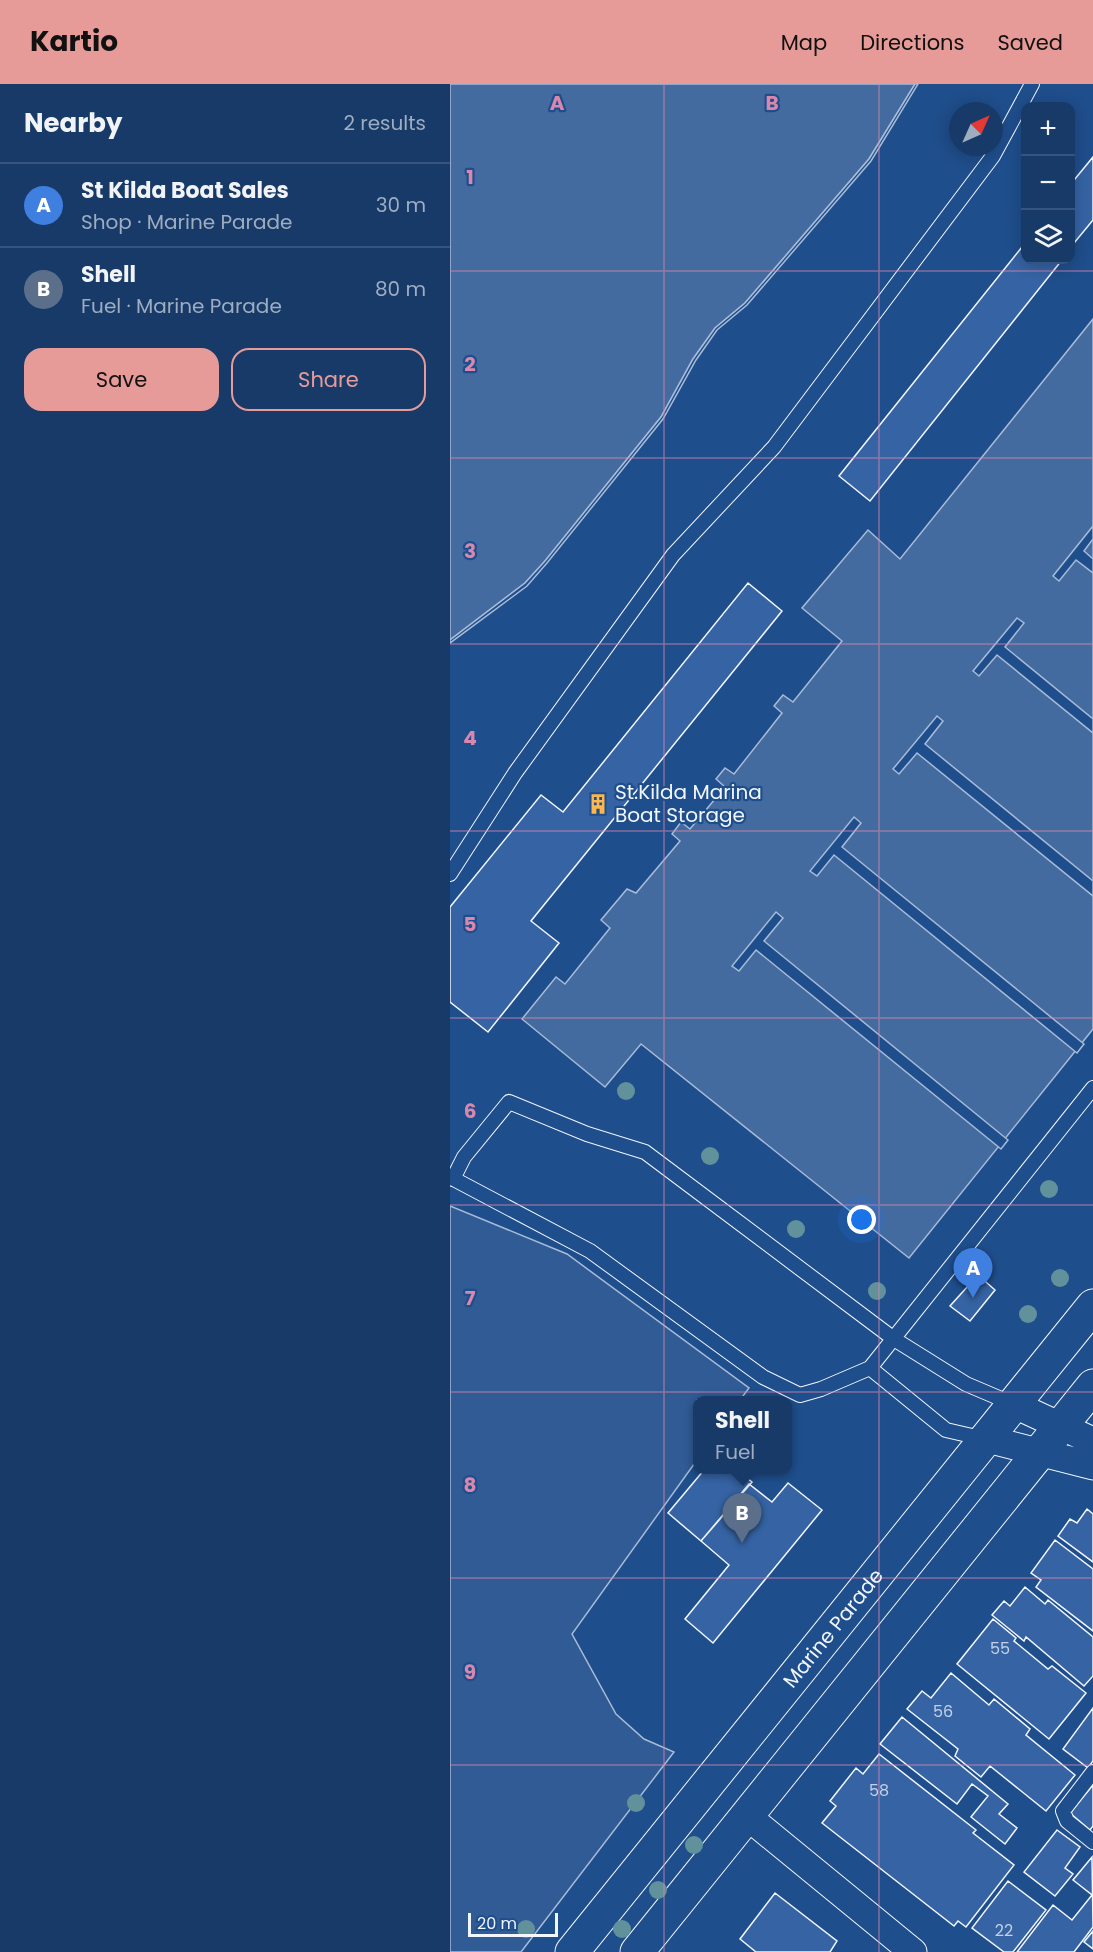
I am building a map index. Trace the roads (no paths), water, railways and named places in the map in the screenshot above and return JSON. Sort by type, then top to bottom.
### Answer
[{"type":"main road","name":"Marine Parade","points":[[572,1952],[1093,1306]]},
{"type":"main road","points":[[637,1952],[1093,1386]]},
{"type":"street","points":[[1015,1405],[1061,1425],[1091,1457]]},
{"type":"street","points":[[987,1439],[1040,1452],[1091,1457]]},
{"type":"street","points":[[747,1816],[913,1952]]},
{"type":"lane","points":[[450,874],[515,773],[672,555],[774,447],[993,156],[1032,84]]},
{"type":"lane","points":[[1015,1405],[971,1386],[894,1339],[645,1152],[587,1134],[509,1102],[464,1157],[452,1178],[590,1251],[763,1377],[800,1395],[870,1368],[894,1339],[1093,1088]]},
{"type":"lane","points":[[870,1368],[946,1430],[987,1439]]},
{"type":"lane","points":[[1093,1772],[1063,1812],[1067,1821],[1093,1842]]},
{"type":"place","name":"St.Kilda Marina Boat Storage","points":[[598,804]]},
{"type":"place","name":"St Kilda Boat Sales","points":[[973,1298]]},
{"type":"place","name":"Shell","points":[[742,1543]]}]
